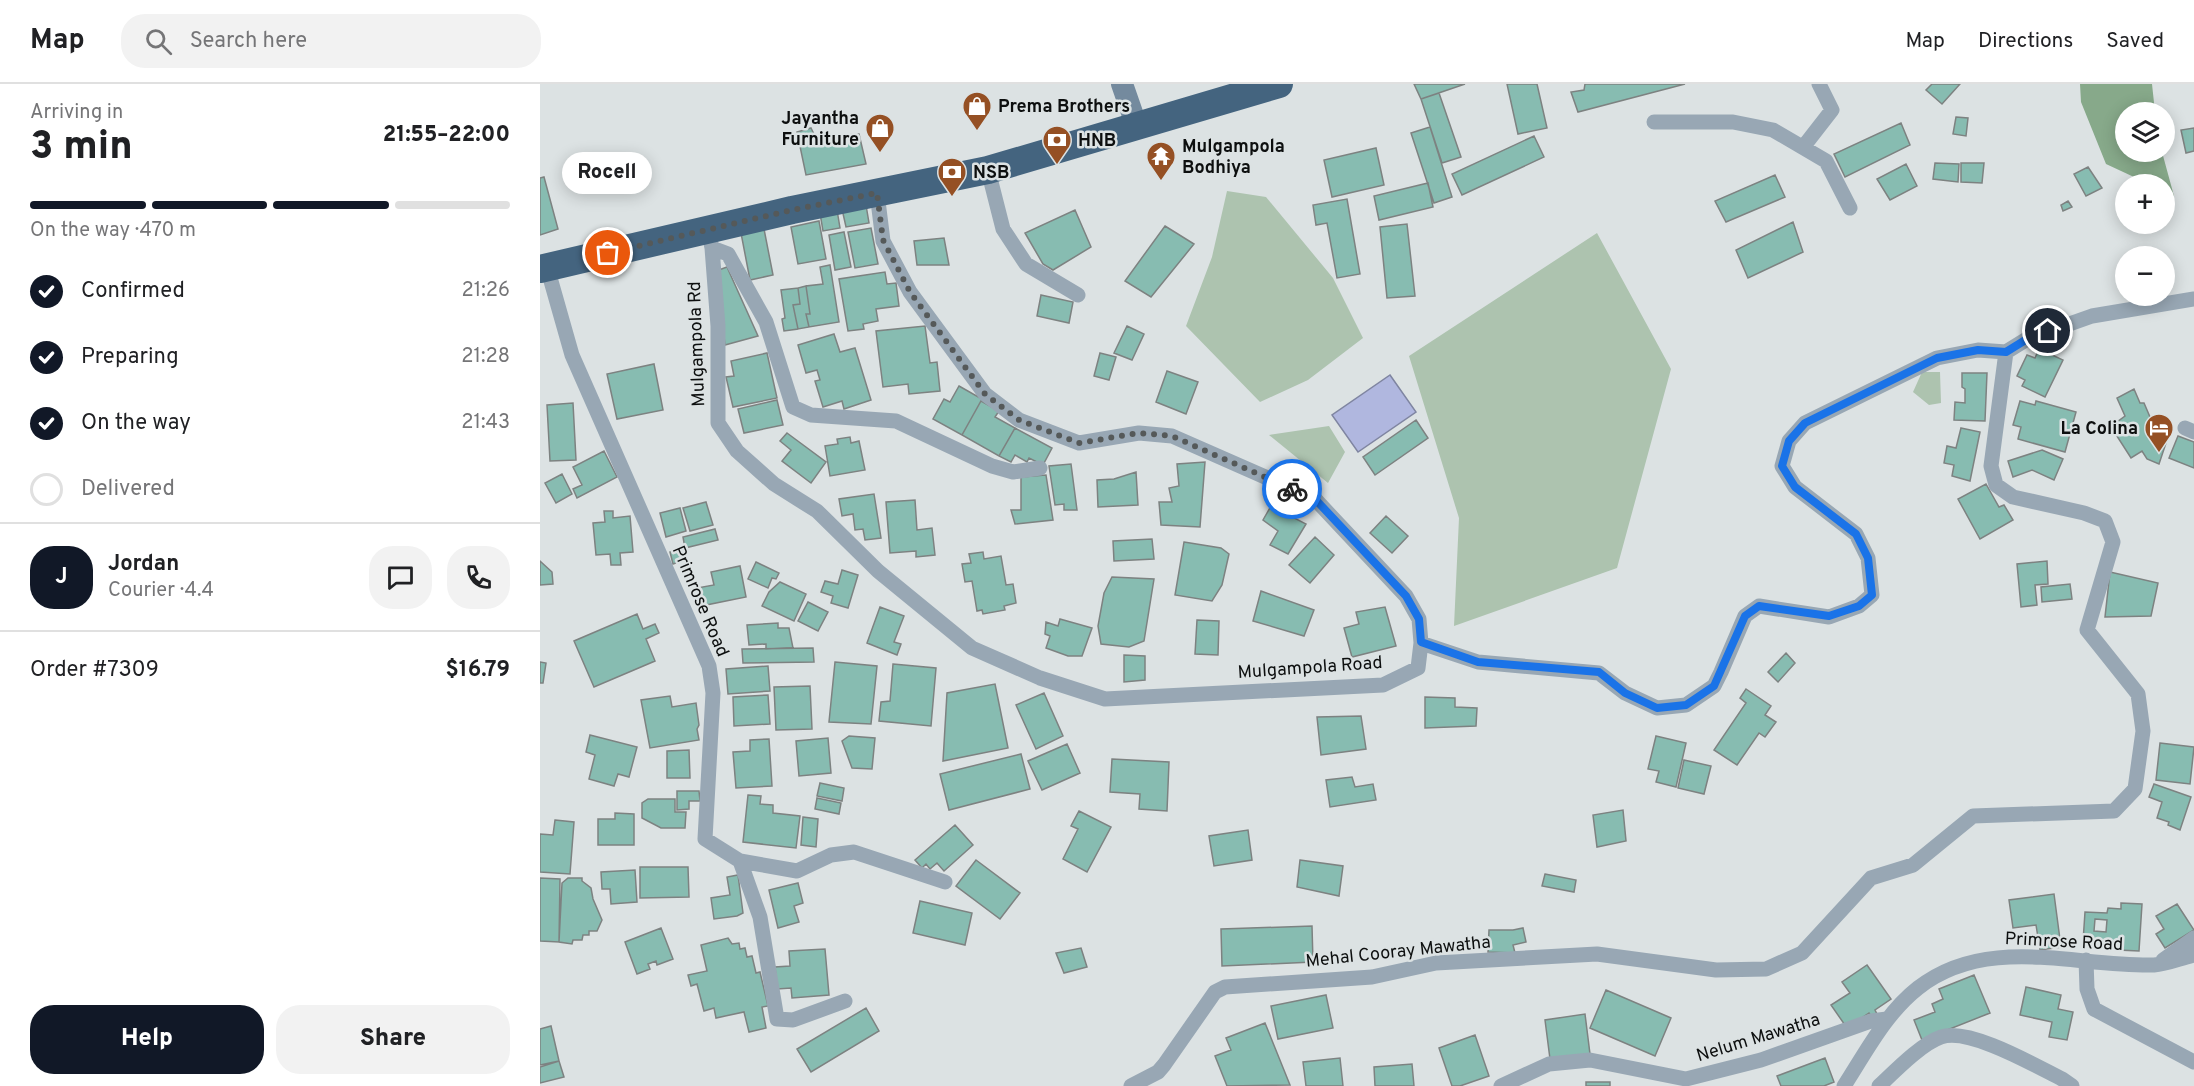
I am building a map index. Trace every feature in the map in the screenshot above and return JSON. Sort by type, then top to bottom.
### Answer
[{"type":"highway","points":[[544,268],[710,238],[792,210],[988,170],[1279,84]]},
{"type":"street","points":[[1122,84],[1137,127]]},
{"type":"street","points":[[1804,146],[1832,110],[1819,84]]},
{"type":"street","points":[[1653,122],[1733,122],[1773,130],[1826,160],[1850,208]]},
{"type":"street","points":[[988,170],[1003,229],[1026,264],[1078,295]]},
{"type":"street","name":"Mulgampola Road","points":[[737,451],[774,484],[817,511],[878,571],[972,648],[1040,678],[1105,699],[1383,685],[1418,668],[1421,642],[1419,619],[1406,596],[1315,499],[1172,436],[1139,433],[1079,443],[1019,420],[985,394],[910,292],[883,240],[877,193]]},
{"type":"street","points":[[710,238],[728,254],[766,322],[793,407],[811,415],[896,421],[992,466],[1013,472],[1040,468]]},
{"type":"street","name":"Mulgampola Rd","points":[[710,238],[718,326],[718,423],[737,451]]},
{"type":"street","name":"Primrose Road","points":[[544,268],[572,355],[709,666],[712,693],[705,839],[740,861]]},
{"type":"street","points":[[1421,642],[1478,662],[1599,672],[1625,693],[1657,708],[1686,705],[1714,686],[1745,616],[1759,606],[1829,616],[1859,606],[1872,595],[1868,558],[1856,534],[1795,487],[1782,466],[1789,441],[1805,423],[1937,358],[1978,350],[2006,352],[2027,339],[2092,316],[2193,299]]},
{"type":"street","name":"Mehal Cooray Mawatha","points":[[1131,1086],[1158,1071],[1164,1065],[1215,992],[1225,987],[1372,977],[1436,963],[1597,954],[1716,970],[1766,969],[1802,953],[1871,878],[1913,865],[1973,816],[2114,811],[2135,789],[2143,731],[2138,694],[2087,630],[2113,542],[2104,521],[2084,513],[2013,497],[1996,485],[1991,466],[2006,352]]},
{"type":"street","points":[[845,1001],[793,1020],[777,1019],[760,917],[740,861],[797,871],[831,855],[854,852],[945,882]]},
{"type":"street","points":[[2156,965],[2194,938]]},
{"type":"street","name":"Primrose Road","points":[[1844,1086],[1887,1019],[1919,988],[1960,964],[2002,956],[2156,965],[2194,955]]},
{"type":"street","points":[[2086,960],[2087,988],[2094,1009],[2194,1062]]},
{"type":"street","name":"Nelum Mawatha","points":[[1501,1086],[1549,1064],[1590,1060],[1686,1079],[1761,1060],[1871,1021],[1887,1019]]},
{"type":"street","points":[[1879,1086],[1912,1055],[1940,1037],[1955,1034],[1993,1046],[2072,1086]]},
{"type":"green space","points":[[2080,84],[2152,84],[2154,102],[2115,102],[2115,162],[2165,162],[2168,174],[2128,174],[2106,164],[2081,102]]},
{"type":"green space","points":[[1227,191],[1266,197],[1333,278],[1363,338],[1308,380],[1260,402],[1186,326],[1212,257]]},
{"type":"green space","points":[[1597,233],[1671,369],[1617,568],[1454,626],[1459,518],[1409,356]]},
{"type":"green space","points":[[1922,372],[1940,372],[1941,403],[1929,405],[1913,392]]},
{"type":"green space","points":[[1329,426],[1345,452],[1328,483],[1269,435]]},
{"type":"water","points":[[1390,375],[1416,412],[1358,452],[1332,415]]},
{"type":"building","points":[[1414,84],[1465,84],[1421,99]]},
{"type":"building","points":[[1507,84],[1537,84],[1547,128],[1518,134]]},
{"type":"building","points":[[1585,84],[1685,84],[1578,112],[1571,92],[1584,90]]},
{"type":"building","points":[[1932,84],[1960,84],[1942,104],[1926,90]]},
{"type":"building","points":[[1439,93],[1461,157],[1442,163],[1421,99]]},
{"type":"building","points":[[1956,117],[1968,118],[1966,136],[1953,134]]},
{"type":"building","points":[[1901,123],[1910,145],[1845,177],[1834,154]]},
{"type":"building","points":[[1430,127],[1452,197],[1434,203],[1411,133]]},
{"type":"building","points":[[811,128],[814,134],[820,136],[859,134],[866,164],[806,175],[797,132]]},
{"type":"building","points":[[2194,128],[2194,151],[2186,153],[2181,130]]},
{"type":"building","points":[[1534,136],[1544,157],[1462,195],[1452,174]]},
{"type":"building","points":[[1376,148],[1384,185],[1332,197],[1324,160]]},
{"type":"building","points":[[1935,163],[1959,164],[1958,182],[1933,179]]},
{"type":"building","points":[[1961,163],[1984,163],[1982,183],[1961,182]]},
{"type":"building","points":[[1906,164],[1917,186],[1890,200],[1877,179]]},
{"type":"building","points":[[2088,167],[2102,188],[2086,196],[2074,174]]},
{"type":"building","points":[[1775,175],[1785,197],[1726,222],[1715,201]]},
{"type":"building","points":[[544,177],[558,229],[540,235],[540,178]]},
{"type":"building","points":[[1428,183],[1433,207],[1379,220],[1374,196]]},
{"type":"building","points":[[1347,199],[1360,274],[1337,278],[1327,223],[1316,225],[1313,205]]},
{"type":"building","points":[[2068,201],[2072,207],[2063,211],[2061,205]]},
{"type":"building","points":[[866,205],[869,223],[846,227],[842,209]]},
{"type":"building","points":[[837,210],[840,228],[823,231],[820,213]]},
{"type":"building","points":[[1075,210],[1091,247],[1053,270],[1043,264],[1025,233]]},
{"type":"building","points":[[819,221],[826,259],[798,264],[791,227]]},
{"type":"building","points":[[1793,222],[1803,252],[1748,278],[1736,250]]},
{"type":"building","points":[[1407,224],[1415,296],[1387,298],[1380,227]]},
{"type":"building","points":[[1165,226],[1194,244],[1151,297],[1125,281]]},
{"type":"building","points":[[871,228],[878,264],[855,268],[848,232]]},
{"type":"building","points":[[764,229],[773,275],[750,280],[741,233]]},
{"type":"building","points":[[844,232],[851,267],[835,270],[829,235]]},
{"type":"building","points":[[944,238],[949,265],[917,265],[914,241]]},
{"type":"building","points":[[830,265],[839,322],[809,327],[806,314],[810,314],[806,286],[823,284],[820,267]]},
{"type":"building","points":[[727,267],[758,336],[725,345],[716,271]]},
{"type":"building","points":[[885,272],[887,284],[896,283],[899,306],[876,309],[878,321],[863,324],[864,329],[848,331],[839,279]]},
{"type":"building","points":[[806,286],[810,314],[806,314],[809,327],[798,329],[793,305],[800,304],[798,288]]},
{"type":"building","points":[[798,288],[800,304],[793,305],[798,329],[784,331],[782,319],[785,318],[781,290]]},
{"type":"building","points":[[1041,295],[1073,302],[1069,323],[1037,316]]},
{"type":"building","points":[[925,326],[930,363],[937,362],[940,391],[909,394],[908,384],[883,387],[876,331]]},
{"type":"building","points":[[1127,326],[1144,334],[1132,360],[1114,353]]},
{"type":"building","points":[[834,334],[840,352],[855,348],[871,400],[844,409],[842,401],[823,407],[815,381],[820,380],[817,370],[806,373],[798,345]]},
{"type":"building","points":[[2038,351],[2063,360],[2045,397],[2022,386],[2025,380],[2017,376],[2027,355],[2035,358]]},
{"type":"building","points":[[767,353],[777,398],[733,407],[726,377],[734,376],[731,361]]},
{"type":"building","points":[[1100,353],[1116,357],[1109,380],[1094,376]]},
{"type":"building","points":[[654,364],[663,410],[617,419],[607,374]]},
{"type":"building","points":[[1167,371],[1198,382],[1186,414],[1156,402]]},
{"type":"building","points":[[1962,373],[1987,373],[1985,421],[1954,420],[1955,402],[1965,403]]},
{"type":"building","points":[[959,386],[982,399],[962,435],[933,419],[944,399],[950,402]]},
{"type":"building","points":[[2134,389],[2140,403],[2144,403],[2156,431],[2167,440],[2159,464],[2147,459],[2142,451],[2131,458],[2115,433],[2117,422],[2125,416],[2117,398]]},
{"type":"building","points":[[777,400],[783,425],[744,433],[738,409]]},
{"type":"building","points":[[981,401],[999,411],[995,417],[1015,428],[999,456],[962,435]]},
{"type":"building","points":[[2020,401],[2035,405],[2036,401],[2076,412],[2065,452],[2018,439],[2021,427],[2013,425]]},
{"type":"building","points":[[573,403],[576,460],[550,461],[547,405]]},
{"type":"building","points":[[1416,420],[1428,438],[1375,475],[1363,457]]},
{"type":"building","points":[[1015,428],[1052,448],[1043,465],[1029,458],[1027,462],[1015,455],[1011,462],[999,456]]},
{"type":"building","points":[[1961,428],[1980,432],[1970,481],[1952,476],[1954,465],[1944,463],[1947,446],[1956,448]]},
{"type":"building","points":[[787,433],[826,462],[811,483],[782,461],[791,450],[780,441]]},
{"type":"building","points":[[2178,436],[2194,442],[2194,468],[2169,458]]},
{"type":"building","points":[[850,437],[851,443],[859,441],[865,470],[830,476],[825,446],[838,444],[837,439]]},
{"type":"building","points":[[2042,450],[2063,459],[2054,480],[2032,470],[2013,477],[2008,461]]},
{"type":"building","points":[[604,451],[617,477],[577,498],[573,489],[582,485],[573,467]]},
{"type":"building","points":[[1205,462],[1200,527],[1161,525],[1159,502],[1172,502],[1169,488],[1179,486],[1177,464]]},
{"type":"building","points":[[1071,464],[1077,510],[1064,510],[1064,504],[1055,505],[1049,466]]},
{"type":"building","points":[[1136,472],[1138,505],[1098,507],[1097,480],[1114,479]]},
{"type":"building","points":[[562,474],[572,494],[556,503],[545,483]]},
{"type":"building","points":[[1046,475],[1053,520],[1015,524],[1011,510],[1021,510],[1021,477]]},
{"type":"building","points":[[1986,484],[1999,507],[2004,505],[2013,520],[1980,539],[1958,499]]},
{"type":"building","points":[[874,494],[881,538],[865,540],[863,529],[855,530],[853,514],[842,516],[839,499]]},
{"type":"building","points":[[915,500],[917,530],[932,528],[935,555],[916,557],[916,551],[890,553],[886,502]]},
{"type":"building","points":[[706,502],[713,525],[690,531],[683,508]]},
{"type":"building","points":[[1271,506],[1306,524],[1288,554],[1270,545],[1278,531],[1263,520]]},
{"type":"building","points":[[680,508],[686,531],[666,537],[660,513]]},
{"type":"building","points":[[604,511],[613,511],[613,518],[630,516],[633,552],[620,553],[621,565],[611,565],[610,554],[596,555],[593,523],[605,522]]},
{"type":"building","points":[[1386,516],[1408,536],[1392,553],[1370,533]]},
{"type":"building","points":[[715,529],[718,540],[685,548],[683,537]]},
{"type":"building","points":[[1315,537],[1334,555],[1310,583],[1289,565]]},
{"type":"building","points":[[1152,539],[1154,559],[1114,561],[1113,541]]},
{"type":"building","points":[[1184,542],[1221,548],[1229,554],[1222,585],[1212,601],[1175,595]]},
{"type":"building","points":[[681,549],[685,560],[673,564],[670,552]]},
{"type":"building","points":[[983,552],[984,559],[1001,556],[1006,585],[1013,584],[1016,603],[1004,606],[1005,610],[983,614],[982,610],[977,611],[972,581],[965,582],[962,564],[971,563],[969,554]]},
{"type":"building","points":[[540,561],[552,572],[553,584],[540,585]]},
{"type":"building","points":[[2047,561],[2048,584],[2035,585],[2037,605],[2021,607],[2017,564]]},
{"type":"building","points":[[756,562],[779,573],[776,579],[772,578],[768,588],[748,579]]},
{"type":"building","points":[[740,566],[746,597],[701,606],[697,588],[714,585],[711,572]]},
{"type":"building","points":[[842,570],[858,575],[848,608],[831,603],[833,596],[821,592],[825,581],[838,584]]},
{"type":"building","points":[[2110,572],[2158,583],[2151,616],[2105,617]]},
{"type":"building","points":[[1112,577],[1154,579],[1144,641],[1129,647],[1101,644],[1098,626],[1104,593]]},
{"type":"building","points":[[780,582],[806,594],[794,621],[762,606],[769,592]]},
{"type":"building","points":[[2070,584],[2072,599],[2042,602],[2041,587]]},
{"type":"building","points":[[1261,591],[1314,610],[1304,636],[1253,621]]},
{"type":"building","points":[[808,602],[828,612],[818,631],[798,621]]},
{"type":"building","points":[[880,607],[904,616],[894,642],[901,644],[897,655],[867,643]]},
{"type":"building","points":[[1385,607],[1396,646],[1352,657],[1344,628],[1359,624],[1356,612]]},
{"type":"building","points":[[637,614],[643,629],[655,624],[659,633],[646,639],[655,661],[594,687],[574,641]]},
{"type":"building","points":[[1060,619],[1092,628],[1082,656],[1068,656],[1046,648],[1050,636],[1045,634],[1046,622],[1058,626]]},
{"type":"building","points":[[1197,620],[1219,621],[1218,655],[1195,654]]},
{"type":"building","points":[[778,623],[778,628],[789,628],[793,648],[766,649],[766,644],[749,645],[747,625]]},
{"type":"building","points":[[813,648],[814,662],[743,663],[742,649]]},
{"type":"building","points":[[1786,653],[1795,663],[1778,682],[1768,672]]},
{"type":"building","points":[[1124,655],[1145,656],[1145,680],[1124,682]]},
{"type":"building","points":[[540,662],[546,663],[543,683],[540,683]]},
{"type":"building","points":[[835,662],[877,666],[871,724],[829,722]]},
{"type":"building","points":[[893,664],[936,668],[931,726],[879,721],[881,702],[890,701]]},
{"type":"building","points":[[768,666],[770,691],[728,694],[726,669]]},
{"type":"building","points":[[995,684],[1008,748],[943,761],[947,693]]},
{"type":"building","points":[[810,686],[812,729],[776,730],[774,687]]},
{"type":"building","points":[[1746,689],[1771,706],[1765,715],[1776,722],[1765,737],[1759,733],[1737,765],[1714,750],[1746,703],[1740,698]]},
{"type":"building","points":[[1044,693],[1063,736],[1036,749],[1016,705]]},
{"type":"building","points":[[768,695],[770,724],[734,726],[733,697]]},
{"type":"building","points":[[670,696],[672,707],[696,703],[699,740],[650,748],[641,700]]},
{"type":"building","points":[[1425,697],[1455,698],[1455,707],[1477,708],[1476,726],[1425,728]]},
{"type":"building","points":[[1361,716],[1366,749],[1321,755],[1317,717]]},
{"type":"building","points":[[590,735],[637,747],[629,777],[618,774],[614,786],[589,779],[595,755],[586,752]]},
{"type":"building","points":[[849,736],[875,738],[872,769],[852,768],[842,741]]},
{"type":"building","points":[[1656,736],[1686,743],[1676,787],[1656,782],[1659,771],[1648,769]]},
{"type":"building","points":[[828,738],[831,773],[799,776],[796,741]]},
{"type":"building","points":[[769,739],[772,786],[736,788],[733,752],[750,751],[750,740]]},
{"type":"building","points":[[2160,743],[2194,747],[2190,784],[2156,780]]},
{"type":"building","points":[[1067,744],[1080,773],[1042,790],[1028,761]]},
{"type":"building","points":[[689,750],[690,778],[667,778],[667,751]]},
{"type":"building","points":[[1021,754],[1030,789],[949,810],[940,774]]},
{"type":"building","points":[[1112,759],[1169,762],[1167,811],[1139,809],[1140,794],[1110,792]]},
{"type":"building","points":[[1684,760],[1711,766],[1704,794],[1678,788]]},
{"type":"building","points":[[1352,777],[1355,787],[1373,784],[1376,800],[1330,807],[1326,780]]},
{"type":"building","points":[[820,783],[844,788],[842,801],[817,796]]},
{"type":"building","points":[[2154,784],[2191,797],[2180,830],[2168,825],[2169,822],[2157,818],[2162,802],[2149,797]]},
{"type":"building","points":[[677,791],[699,791],[700,801],[689,801],[689,809],[677,810]]},
{"type":"building","points":[[748,795],[761,796],[760,804],[773,805],[773,813],[800,816],[796,848],[743,842]]},
{"type":"building","points":[[817,798],[841,803],[839,814],[815,809]]},
{"type":"building","points":[[648,799],[675,799],[675,812],[686,812],[685,828],[661,828],[642,818],[642,803]]},
{"type":"building","points":[[1623,810],[1626,841],[1597,847],[1593,815]]},
{"type":"building","points":[[1079,811],[1111,827],[1087,872],[1063,859],[1078,829],[1071,826]]},
{"type":"building","points":[[615,813],[634,814],[634,845],[598,845],[598,819],[615,819]]},
{"type":"building","points":[[803,817],[818,819],[816,847],[801,845]]},
{"type":"building","points":[[555,820],[574,822],[570,874],[540,872],[540,834],[553,835]]},
{"type":"building","points":[[955,825],[973,845],[944,871],[937,863],[930,869],[926,864],[922,868],[915,860]]},
{"type":"building","points":[[1248,830],[1252,860],[1214,866],[1209,836]]},
{"type":"building","points":[[976,860],[1020,893],[1000,919],[956,886]]},
{"type":"building","points":[[1300,860],[1343,866],[1339,896],[1297,887]]},
{"type":"building","points":[[640,867],[688,867],[689,897],[640,898]]},
{"type":"building","points":[[635,870],[637,902],[611,904],[610,889],[602,889],[601,872]]},
{"type":"building","points":[[1545,874],[1576,880],[1574,892],[1542,886]]},
{"type":"building","points":[[738,875],[743,913],[714,919],[711,898],[730,895],[727,877]]},
{"type":"building","points":[[540,878],[560,879],[559,942],[540,941]]},
{"type":"building","points":[[568,878],[582,878],[582,881],[591,888],[602,920],[597,931],[589,931],[589,935],[583,935],[582,940],[573,940],[572,944],[559,942],[562,883]]},
{"type":"building","points":[[798,883],[803,903],[794,906],[799,922],[778,928],[769,890]]},
{"type":"building","points":[[2054,894],[2061,947],[2040,950],[2036,925],[2013,928],[2009,900]]},
{"type":"building","points":[[920,901],[972,913],[965,945],[913,933]]},
{"type":"building","points":[[2121,903],[2142,904],[2139,951],[2118,950],[2118,944],[2083,942],[2085,912],[2107,913],[2108,908],[2121,909]],"holes":[[[2095,919],[2107,920],[2106,932],[2094,931]]]},
{"type":"building","points":[[2177,904],[2194,930],[2165,948],[2156,934],[2164,929],[2156,916]]},
{"type":"building","points":[[1312,926],[1313,962],[1222,966],[1221,929]]},
{"type":"building","points":[[661,928],[673,959],[657,965],[656,961],[648,964],[650,969],[637,974],[625,942]]},
{"type":"building","points":[[1523,928],[1526,942],[1513,945],[1515,953],[1488,952],[1489,930]]},
{"type":"building","points":[[728,938],[732,944],[739,943],[740,949],[745,948],[747,957],[752,956],[756,973],[760,972],[768,1006],[762,1007],[766,1028],[749,1032],[744,1012],[716,1018],[714,1008],[704,1011],[697,984],[691,986],[688,975],[707,971],[701,945]]},
{"type":"building","points":[[1081,948],[1087,967],[1064,973],[1056,953]]},
{"type":"building","points":[[825,949],[829,995],[792,998],[791,988],[777,989],[775,967],[790,966],[789,951]]},
{"type":"building","points":[[1867,965],[1891,999],[1875,1010],[1878,1016],[1873,1019],[1869,1013],[1847,1028],[1831,1005],[1850,993],[1842,982]]},
{"type":"building","points":[[1974,975],[1990,1013],[1922,1040],[1914,1020],[1935,1012],[1932,1004],[1943,999],[1939,989]]},
{"type":"building","points":[[2026,987],[2061,995],[2058,1009],[2073,1012],[2067,1040],[2049,1037],[2052,1022],[2020,1015]]},
{"type":"building","points":[[1606,990],[1671,1018],[1655,1056],[1590,1028]]},
{"type":"building","points":[[1326,995],[1333,1028],[1278,1039],[1271,1006]]},
{"type":"building","points":[[866,1008],[879,1031],[811,1072],[797,1049]]},
{"type":"building","points":[[1585,1014],[1590,1054],[1550,1059],[1545,1020]]},
{"type":"building","points":[[1265,1023],[1290,1085],[1227,1086],[1215,1056],[1231,1050],[1226,1038]]},
{"type":"building","points":[[551,1026],[559,1061],[540,1065],[540,1029]]},
{"type":"building","points":[[1475,1035],[1489,1076],[1460,1086],[1452,1086],[1439,1048]]},
{"type":"building","points":[[1340,1058],[1343,1086],[1306,1086],[1303,1062]]},
{"type":"building","points":[[1825,1058],[1834,1082],[1824,1086],[1781,1086],[1777,1076]]},
{"type":"building","points":[[559,1061],[564,1077],[540,1083],[540,1067]]},
{"type":"building","points":[[1412,1064],[1414,1086],[1375,1086],[1374,1067]]},
{"type":"building","points":[[1586,1082],[1610,1082],[1610,1086],[1586,1086]]},
{"type":"way so far","points":[[608,253],[792,210],[877,193],[883,240],[910,292],[985,394],[1019,420],[1079,443],[1139,433],[1172,436],[1292,489]]},
{"type":"place","name":"Prema Brothers","points":[[977,132]]},
{"type":"place","name":"Jayantha Furniture","points":[[880,154]]},
{"type":"place","name":"HNB","points":[[1057,166]]},
{"type":"place","name":"Mulgampola Bodhiya","points":[[1161,182]]},
{"type":"place","name":"NSB","points":[[952,198]]},
{"type":"place","name":"Rocell","points":[[608,253]]},
{"type":"place","name":"La Colina","points":[[2159,454]]},
{"type":"route","points":[[1292,489],[1315,499],[1406,596],[1419,619],[1421,642],[1478,662],[1599,672],[1625,693],[1657,708],[1686,705],[1714,686],[1745,616],[1759,606],[1829,616],[1859,606],[1872,595],[1868,558],[1856,534],[1795,487],[1782,466],[1789,441],[1805,423],[1937,358],[1978,350],[2006,352],[2027,339],[2048,331]]}]
